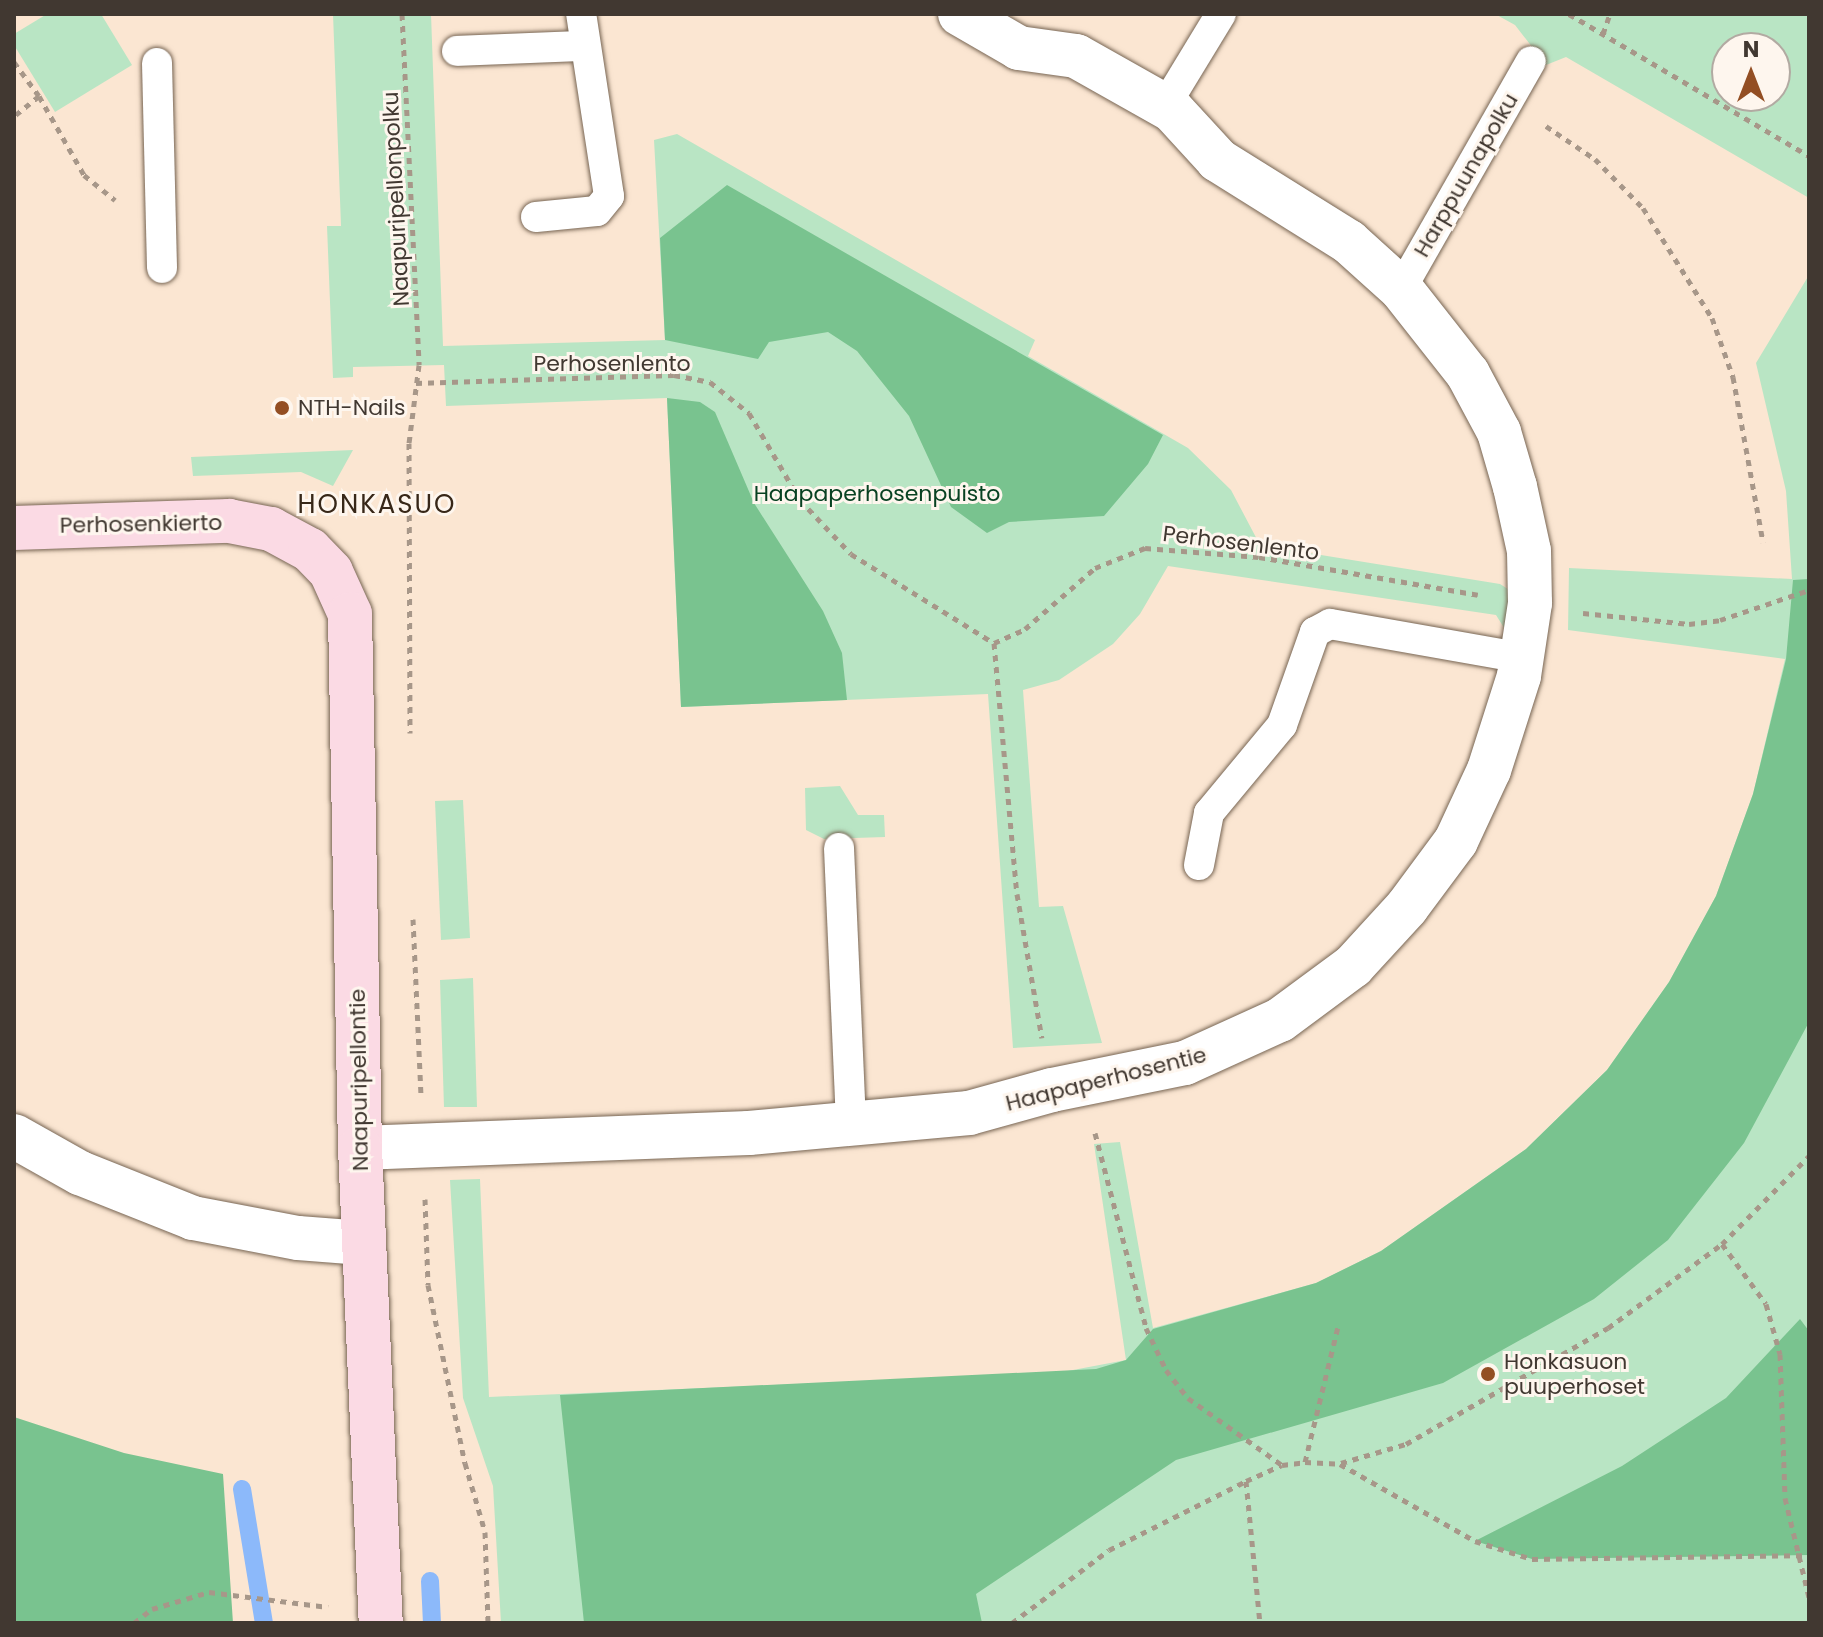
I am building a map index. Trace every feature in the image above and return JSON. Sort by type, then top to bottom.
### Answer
[{"type":"street","name":"Haapaperhosentie","points":[[360,1148],[749,1133],[969,1113],[1052,1090],[1185,1063],[1229,1046],[1280,1020],[1372,949],[1456,841],[1489,770],[1523,658],[1530,603],[1524,522],[1499,432],[1468,374],[1401,289],[1349,242],[1218,160],[1165,106],[1076,56],[1019,48],[960,14]]},
{"type":"street","name":"Perhosenkierto","points":[[14,528],[229,521],[271,529],[310,550]]},
{"type":"street","name":"Naapuripellontie","points":[[310,550],[337,583],[351,624],[360,1148],[380,1612]]},
{"type":"street","points":[[14,1136],[80,1173],[193,1218],[298,1238],[363,1243]]},
{"type":"lane","points":[[536,217],[597,211],[609,196],[581,14]]},
{"type":"lane","points":[[1165,106],[1221,14]]},
{"type":"lane","points":[[457,51],[584,46]]},
{"type":"lane","name":"Harppuunapolku","points":[[1401,289],[1531,61]]},
{"type":"lane","points":[[157,63],[162,268]]},
{"type":"lane","points":[[1199,865],[1209,813],[1282,725],[1315,632],[1330,624],[1523,658]]},
{"type":"lane","points":[[839,848],[851,1123]]},
{"type":"path","name":"Naapuripellonpolku","points":[[402,14],[416,245],[416,383],[409,443],[409,738]]},
{"type":"path","points":[[1603,34],[1610,14]]},
{"type":"path","points":[[1570,15],[1809,156]]},
{"type":"path","points":[[14,62],[39,96],[84,175],[163,228]]},
{"type":"path","points":[[14,116],[39,96]]},
{"type":"path","points":[[1509,101],[1595,159],[1643,208],[1681,264],[1712,318],[1733,377],[1763,542]]},
{"type":"path","name":"Perhosenlento","points":[[416,383],[674,375],[710,382],[749,413],[771,458],[800,500],[851,554],[994,643],[1025,629],[1095,568],[1145,548],[1259,557],[1530,603],[1689,624],[1720,620],[1809,590]]},
{"type":"path","points":[[994,643],[1017,894],[1052,1090]]},
{"type":"path","points":[[413,908],[428,1285],[465,1463],[485,1532],[488,1623]]},
{"type":"path","points":[[1103,1153],[1146,1328],[1166,1370],[1188,1398],[1282,1465]]},
{"type":"path","points":[[1012,1623],[1109,1550],[1246,1481],[1282,1465],[1305,1462],[1340,1464],[1406,1444],[1515,1386],[1608,1328],[1722,1244],[1800,1169],[1809,1156]]},
{"type":"path","points":[[1800,1169],[1809,1172]]},
{"type":"path","points":[[1722,1244],[1766,1304],[1780,1354],[1785,1498],[1809,1597]]},
{"type":"path","points":[[1305,1462],[1338,1327]]},
{"type":"path","points":[[1340,1464],[1475,1541],[1532,1559],[1809,1555]]},
{"type":"path","points":[[1246,1481],[1255,1533],[1253,1573],[1260,1623]]},
{"type":"path","points":[[134,1623],[152,1609],[209,1592],[315,1609],[380,1612]]},
{"type":"green space","points":[[47,14],[101,14],[132,65],[55,112],[14,45],[14,34]]},
{"type":"green space","name":"Haapaperhosenpuisto","points":[[333,14],[431,14],[443,346],[665,340],[654,140],[677,134],[1035,340],[1028,356],[1188,448],[1231,490],[1260,545],[1500,584],[1530,603],[1523,658],[1496,615],[1168,566],[1140,614],[1113,644],[1059,680],[1023,690],[1039,907],[1063,906],[1102,1043],[1013,1048],[988,694],[681,707],[667,398],[446,406],[444,365],[353,367],[353,377],[333,378],[327,226],[341,226]]},
{"type":"green space","points":[[1495,14],[1809,14],[1809,198],[1566,57],[1546,65],[1515,25]]},
{"type":"green space","points":[[727,185],[1163,435],[1148,464],[1104,516],[1009,522],[987,533],[951,507],[909,416],[857,351],[828,332],[769,342],[758,359],[665,340],[660,238]]},
{"type":"green space","points":[[1809,275],[1809,1623],[501,1623],[493,1486],[463,1398],[450,1180],[480,1179],[489,1397],[1057,1373],[1126,1360],[1094,1144],[1120,1142],[1153,1328],[1316,1283],[1381,1251],[1526,1149],[1607,1070],[1669,982],[1716,896],[1753,794],[1785,659],[1568,630],[1569,568],[1792,579],[1786,491],[1756,363]]},
{"type":"green space","points":[[667,398],[700,402],[715,412],[754,503],[823,611],[842,653],[847,700],[681,707]]},
{"type":"green space","points":[[353,450],[333,486],[301,472],[193,476],[191,457]]},
{"type":"green space","points":[[1809,579],[1809,1022],[1744,1143],[1668,1240],[1594,1299],[1443,1383],[1176,1460],[976,1594],[982,1623],[584,1623],[560,1395],[1096,1369],[1126,1360],[1153,1329],[1316,1283],[1381,1251],[1526,1149],[1607,1070],[1669,982],[1716,896],[1753,794],[1786,659],[1793,580]]},
{"type":"green space","points":[[840,786],[858,815],[884,815],[885,837],[824,839],[806,830],[805,788]]},
{"type":"green space","points":[[463,800],[470,938],[441,940],[435,801]]},
{"type":"green space","points":[[473,978],[477,1107],[444,1107],[440,980]]},
{"type":"green space","points":[[1800,1319],[1809,1331],[1809,1555],[1532,1559],[1475,1541],[1622,1466],[1726,1398]]},
{"type":"green space","points":[[14,1417],[124,1453],[223,1474],[233,1623],[14,1623]]},
{"type":"waterway","points":[[242,1489],[264,1623]]},
{"type":"waterway","points":[[430,1581],[432,1623]]},
{"type":"place","name":"NTH-Nails","points":[[282,408]]},
{"type":"place","name":"Honkasuon puuperhoset","points":[[1488,1374]]},
{"type":"district","name":"HONKASUO","points":[[377,505]]}]
